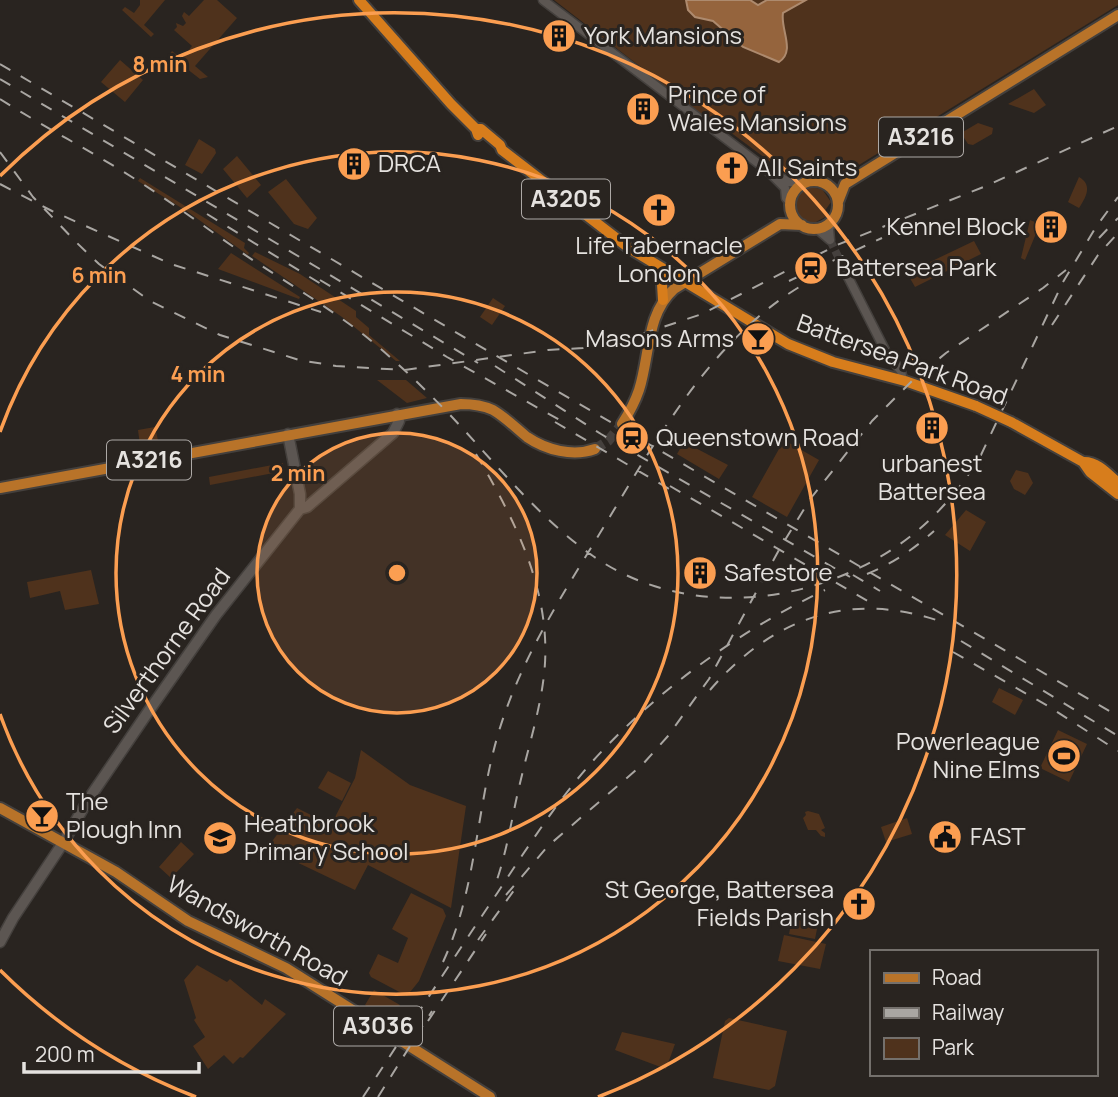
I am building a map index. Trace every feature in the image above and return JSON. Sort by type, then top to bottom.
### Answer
[{"type":"highway","name":"Battersea Park Road","points":[[359,0],[476,129],[481,129],[500,145],[502,150],[604,230],[661,268],[798,349],[890,379],[903,380],[976,406],[1023,428],[1083,462],[1090,472],[1118,494]]},
{"type":"highway","points":[[661,268],[663,300]]},
{"type":"highway","name":"Battersea Park Road","points":[[1083,462],[1089,461],[1098,466],[1118,483]]},
{"type":"main road","name":"A3216","points":[[845,184],[1118,15]]},
{"type":"main road","points":[[622,424],[639,391],[655,317],[663,300],[674,289],[780,224],[790,206],[794,191],[803,183],[810,181],[845,184],[833,219],[824,226],[817,229],[780,224]]},
{"type":"main road","points":[[823,182],[833,190],[838,202]]},
{"type":"main road","points":[[790,206],[793,217],[802,225]]},
{"type":"main road","name":"A3216","points":[[0,488],[461,404],[479,405],[495,411],[531,439],[550,448],[574,453],[595,449]]},
{"type":"main road","name":"Silverthorne Road","points":[[0,942],[18,909],[63,843],[97,786],[216,615],[300,509],[307,507],[393,433],[399,421],[397,414]]},
{"type":"main road","points":[[288,434],[300,494],[300,509]]},
{"type":"main road","points":[[300,494],[310,497],[318,495]]},
{"type":"main road","name":"Wandsworth Road","points":[[0,808],[116,872],[198,926],[286,968],[490,1097]]},
{"type":"street","points":[[543,0],[766,170],[785,188],[790,206]]},
{"type":"street","points":[[766,170],[789,182],[803,183]]},
{"type":"street","points":[[846,273],[886,352],[901,371],[903,380]]},
{"type":"street","points":[[886,352],[890,379]]},
{"type":"green space","points":[[140,0],[165,0],[144,25],[154,34],[151,37],[122,10],[125,7],[134,13]]},
{"type":"green space","points":[[204,0],[217,0],[237,18],[195,66],[208,77],[200,79],[169,55],[172,51],[182,59],[192,46],[174,30],[176,23],[183,26],[186,23],[182,16],[184,12],[189,16]]},
{"type":"green space","points":[[554,0],[1118,0],[1118,5],[841,176],[821,165],[813,164],[799,166],[785,173],[726,129],[730,136]]},
{"type":"green space","points":[[120,60],[143,80],[125,102],[101,82]]},
{"type":"green space","points":[[1034,89],[1046,105],[1034,113],[1008,104]]},
{"type":"green space","points":[[978,123],[993,128],[992,134],[973,145],[968,144],[961,133]]},
{"type":"green space","points":[[199,139],[215,149],[216,153],[202,174],[185,165]]},
{"type":"green space","points":[[237,156],[261,185],[247,198],[223,169]]},
{"type":"green space","points":[[1079,177],[1087,187],[1079,208],[1068,202]]},
{"type":"green space","points":[[140,178],[245,243],[244,248],[248,255],[188,212],[138,181]]},
{"type":"green space","points":[[286,179],[317,218],[308,229],[294,224],[268,192]]},
{"type":"green space","points":[[809,187],[822,189],[831,202],[824,212],[827,216],[814,223],[803,220],[795,211],[797,196]]},
{"type":"green space","points":[[1030,220],[1040,224],[1025,260],[1021,258]]},
{"type":"green space","points":[[974,241],[981,254],[915,287],[907,273]]},
{"type":"green space","points":[[255,252],[300,274],[356,311],[356,317],[369,328],[369,335],[400,361],[396,361],[342,317],[252,256]]},
{"type":"green space","points":[[231,253],[300,297],[299,299],[218,269]]},
{"type":"green space","points":[[493,298],[505,306],[492,325],[480,317]]},
{"type":"green space","points":[[377,380],[406,380],[427,398],[407,403]]},
{"type":"green space","points":[[155,427],[160,449],[141,452],[138,430]]},
{"type":"green space","points":[[784,440],[819,460],[787,517],[752,497]]},
{"type":"green space","points":[[684,442],[728,465],[719,479],[677,454]]},
{"type":"green space","points":[[283,463],[284,471],[210,485],[209,477]]},
{"type":"green space","points":[[1016,470],[1028,473],[1033,483],[1025,495],[1014,489],[1010,481]]},
{"type":"green space","points":[[966,510],[986,522],[970,551],[945,535]]},
{"type":"green space","points":[[91,570],[99,604],[65,610],[60,591],[30,598],[27,582]]},
{"type":"green space","points":[[999,688],[1023,700],[1015,715],[992,702]]},
{"type":"green space","name":"Powerleague Nine Elms","points":[[1058,730],[1087,744],[1069,782],[1040,768]]},
{"type":"green space","points":[[361,750],[410,785],[466,806],[451,908],[368,865],[355,890],[267,848],[297,808],[331,825],[355,778]]},
{"type":"green space","points":[[328,771],[351,783],[342,801],[318,788]]},
{"type":"green space","points":[[808,811],[819,814],[825,828],[821,830],[825,837],[816,830],[808,830],[803,818]]},
{"type":"green space","points":[[907,818],[912,834],[886,842],[881,827]]},
{"type":"green space","points":[[181,842],[194,854],[171,878],[159,867]]},
{"type":"green space","points":[[411,893],[443,909],[446,916],[419,981],[407,996],[371,977],[369,973],[378,954],[398,963],[408,938],[392,929]]},
{"type":"green space","points":[[792,919],[818,924],[815,939],[789,934]]},
{"type":"green space","points":[[784,935],[826,944],[820,969],[778,961]]},
{"type":"green space","points":[[197,965],[227,982],[230,979],[262,1005],[265,999],[286,1014],[243,1058],[240,1057],[233,1064],[224,1055],[208,1069],[193,1046],[205,1037],[194,1020],[196,1018],[184,980]]},
{"type":"green space","points":[[374,990],[400,1005],[389,1022],[365,1005]]},
{"type":"green space","points":[[729,1018],[787,1031],[775,1086],[769,1090],[713,1078],[725,1021]]},
{"type":"green space","points":[[622,1032],[675,1044],[666,1069],[615,1050]]},
{"type":"shaded area","points":[[686,0],[750,0],[758,5],[767,0],[806,0],[783,13],[787,46],[784,57],[779,62],[743,47],[713,21],[695,17],[688,10]]},
{"type":"tunnel","points":[[830,240],[846,273]]},
{"type":"tunnel","points":[[595,449],[608,441],[622,424]]},
{"type":"railway","points":[[0,64],[469,340],[1118,716]]},
{"type":"railway","points":[[0,79],[478,363]]},
{"type":"railway","points":[[0,99],[150,189],[364,335],[431,395],[537,508],[593,556],[646,583],[703,596],[761,596],[819,584],[869,563],[912,536],[931,519],[965,480],[980,457],[1063,282],[1096,227],[1118,197]]},
{"type":"railway","points":[[0,152],[33,197],[77,243],[99,264],[150,301],[220,335],[299,360],[336,366],[404,370],[548,350],[583,348],[642,334],[702,314],[837,245],[986,186],[1118,126]]},
{"type":"railway","points":[[0,184],[52,211],[171,264],[321,312]]},
{"type":"railway","points":[[207,214],[326,287]]},
{"type":"railway","points":[[1099,238],[1118,218]]},
{"type":"railway","points":[[1052,325],[1098,255],[1118,233]]},
{"type":"railway","points":[[789,281],[882,238]]},
{"type":"railway","points":[[506,895],[548,846],[643,764],[668,736],[709,679],[780,548],[811,498],[872,421],[912,381],[946,353],[1066,270]]},
{"type":"railway","points":[[443,962],[463,906],[499,731],[508,704],[543,629],[644,460],[693,388],[720,354],[750,324],[784,297],[821,275]]},
{"type":"railway","points":[[320,280],[447,357],[565,423]]},
{"type":"railway","points":[[495,366],[601,434],[850,577]]},
{"type":"railway","points":[[555,422],[676,493]]},
{"type":"railway","points":[[476,454],[505,506],[528,560],[543,616],[545,645],[540,701],[494,888]]},
{"type":"railway","points":[[670,486],[871,603]]},
{"type":"railway","points":[[867,574],[902,556],[934,531]]},
{"type":"railway","points":[[853,575],[880,591]]},
{"type":"railway","points":[[363,1097],[531,842],[591,763],[643,711],[700,665],[761,624],[825,590]]},
{"type":"railway","points":[[710,690],[734,665],[760,644],[816,616],[846,610],[878,609],[911,613],[945,623]]},
{"type":"railway","points":[[961,641],[1118,736]]},
{"type":"railway","points":[[953,652],[1048,706],[1118,751]]},
{"type":"railway","points":[[478,940],[515,889]]},
{"type":"railway","points":[[428,1021],[486,934]]},
{"type":"railway","points":[[378,1097],[432,1011]]},
{"type":"place","name":"York Mansions","points":[[559,36]]},
{"type":"place","name":"Prince of Wales Mansions","points":[[643,109]]},
{"type":"place","name":"DRCA","points":[[354,164]]},
{"type":"place","name":"All Saints","points":[[732,168]]},
{"type":"place","name":"Life Tabernacle London","points":[[659,210]]},
{"type":"place","name":"Kennel Block","points":[[1051,227]]},
{"type":"place","name":"Battersea Park","points":[[811,268]]},
{"type":"place","name":"Masons Arms","points":[[758,339]]},
{"type":"place","name":"urbanest Battersea","points":[[932,428]]},
{"type":"place","name":"Queenstown Road","points":[[632,438]]},
{"type":"place","name":"Safestore","points":[[700,573]]},
{"type":"place","name":"Powerleague Nine Elms","points":[[1064,756]]},
{"type":"place","name":"The Plough Inn","points":[[42,816]]},
{"type":"place","name":"FAST","points":[[945,837]]},
{"type":"place","name":"Heathbrook Primary School","points":[[220,838]]},
{"type":"place","name":"St George, Battersea Fields Parish","points":[[859,904]]}]
